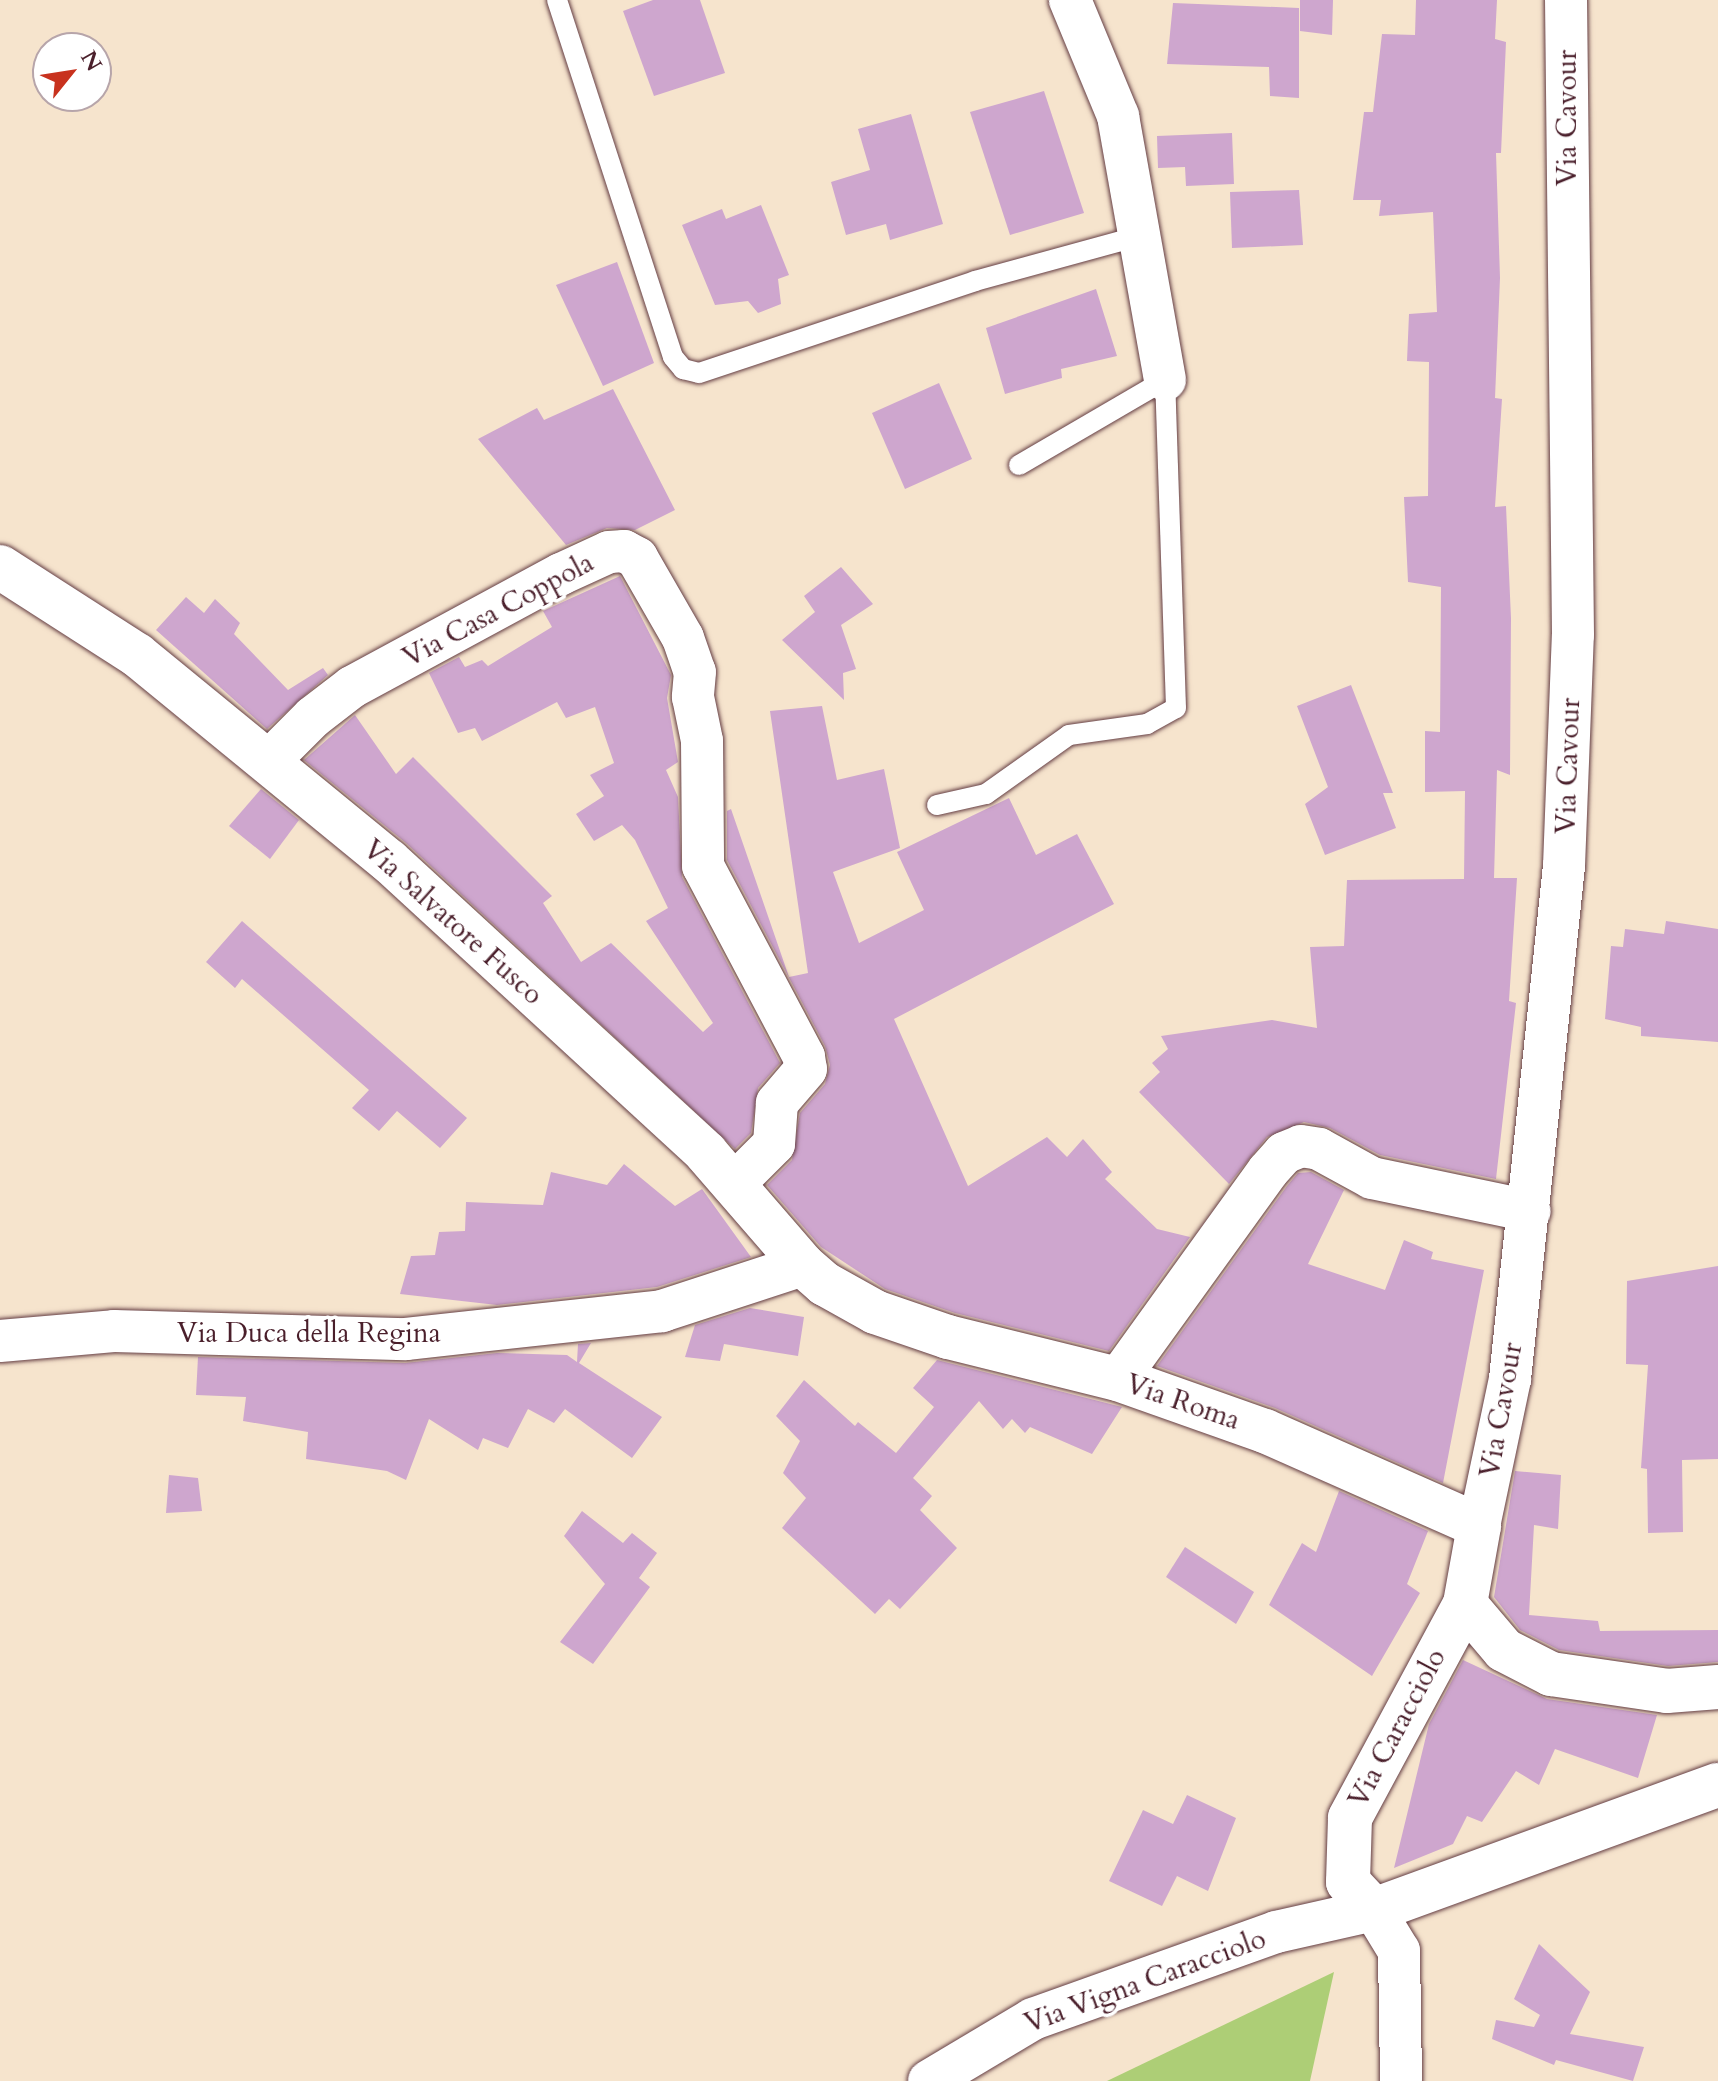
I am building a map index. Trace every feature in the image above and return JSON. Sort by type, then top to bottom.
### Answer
[{"type":"street","points":[[1070,0],[1118,116],[1143,235],[1165,380]]},
{"type":"street","name":"Via Cavour","points":[[1479,1526],[1510,1379],[1564,866],[1573,635],[1566,0]]},
{"type":"street","name":"Via Casa Coppola","points":[[269,761],[313,717],[352,687],[561,574],[609,552],[624,551],[637,558],[683,638],[695,672],[693,697],[703,762],[703,866],[804,1057],[806,1069],[777,1103],[774,1144],[733,1185]]},
{"type":"street","name":"Via Salvatore Fusco","points":[[0,567],[137,655],[389,861],[706,1153],[803,1265],[875,1312]]},
{"type":"street","points":[[1118,1379],[1268,1171],[1284,1153],[1301,1146],[1319,1149],[1372,1178],[1530,1211]]},
{"type":"street","name":"Via Duca della Regina","points":[[0,1341],[114,1331],[406,1339],[662,1311],[803,1265]]},
{"type":"street","name":"Via Roma","points":[[875,1312],[948,1337],[1118,1379],[1265,1431],[1479,1526]]},
{"type":"street","name":"Via Caracciolo","points":[[1401,2081],[1399,1951],[1374,1910],[1348,1882],[1350,1818],[1465,1604],[1479,1526]]},
{"type":"street","points":[[1465,1604],[1504,1650],[1551,1674],[1667,1691],[1718,1687]]},
{"type":"street","points":[[1374,1910],[1718,1785]]},
{"type":"street","name":"Via Vigna Caracciolo","points":[[929,2081],[1033,2019],[1276,1932],[1374,1910]]},
{"type":"lane","points":[[557,0],[673,357],[683,369],[699,373],[975,281],[1143,235]]},
{"type":"lane","points":[[937,805],[986,794],[1069,735],[1147,724],[1176,708],[1165,380],[1019,465]]},
{"type":"green space","points":[[1334,1972],[1310,2081],[1107,2081]]},
{"type":"building","points":[[653,0],[700,0],[725,73],[654,96],[623,11]]},
{"type":"building","points":[[1300,0],[1333,0],[1332,35],[1300,31]]},
{"type":"building","points":[[1416,0],[1497,0],[1495,39],[1506,42],[1501,153],[1496,153],[1500,278],[1495,398],[1502,399],[1495,507],[1506,506],[1511,618],[1510,775],[1497,770],[1494,878],[1517,878],[1509,1001],[1516,1003],[1496,1179],[1380,1155],[1330,1128],[1304,1122],[1267,1137],[1229,1184],[1139,1092],[1160,1072],[1152,1063],[1168,1049],[1161,1036],[1272,1020],[1317,1028],[1310,947],[1344,946],[1347,880],[1464,879],[1465,791],[1425,792],[1425,731],[1440,732],[1441,587],[1408,582],[1404,497],[1428,496],[1429,362],[1407,361],[1409,314],[1437,312],[1433,212],[1379,216],[1381,200],[1353,200],[1364,112],[1373,112],[1382,34],[1415,35]]},
{"type":"building","points":[[1173,3],[1299,8],[1299,98],[1270,96],[1269,67],[1167,64]]},
{"type":"building","points":[[1044,91],[1084,213],[1010,235],[970,112]]},
{"type":"building","points":[[911,114],[943,224],[890,240],[886,224],[846,235],[831,182],[870,170],[858,129]]},
{"type":"building","points":[[1232,133],[1234,184],[1186,186],[1185,167],[1158,168],[1157,136]]},
{"type":"building","points":[[1299,190],[1303,245],[1232,248],[1230,192]]},
{"type":"building","points":[[761,205],[789,275],[778,279],[781,304],[758,313],[748,301],[715,305],[682,225],[722,209],[726,219]]},
{"type":"building","points":[[617,262],[654,363],[603,386],[556,285]]},
{"type":"building","points":[[1096,289],[1117,356],[1061,369],[1062,378],[1005,394],[986,328]]},
{"type":"building","points":[[939,383],[972,459],[905,489],[872,413]]},
{"type":"building","points":[[613,389],[675,510],[635,530],[607,528],[566,545],[478,439],[537,408],[544,420]]},
{"type":"building","points":[[841,567],[873,604],[841,625],[856,669],[843,673],[844,700],[782,640],[815,612],[804,596]]},
{"type":"building","points":[[620,576],[671,675],[667,698],[678,762],[666,770],[678,797],[682,877],[780,1063],[758,1088],[751,1133],[735,1149],[406,843],[304,760],[355,715],[396,774],[413,757],[552,896],[543,903],[581,962],[611,943],[703,1032],[713,1023],[646,921],[668,908],[635,840],[622,825],[594,841],[576,814],[604,796],[590,775],[614,763],[595,707],[566,718],[557,702],[482,741],[475,728],[458,733],[429,673],[459,657],[465,667],[482,660],[488,666],[552,627],[543,611]]},
{"type":"building","points":[[186,597],[204,613],[215,599],[240,623],[234,634],[288,690],[323,668],[328,675],[267,729],[156,630]]},
{"type":"building","points":[[1351,685],[1393,793],[1383,793],[1396,828],[1325,855],[1305,804],[1328,787],[1297,706]]},
{"type":"building","points":[[822,706],[837,780],[884,769],[900,848],[833,872],[859,943],[924,910],[897,852],[1009,798],[1036,855],[1077,834],[1114,904],[894,1019],[968,1186],[1047,1137],[1067,1157],[1083,1139],[1112,1172],[1105,1179],[1157,1229],[1190,1237],[1109,1351],[955,1313],[885,1289],[821,1247],[767,1185],[792,1160],[800,1113],[825,1084],[830,1065],[825,1046],[727,860],[727,811],[731,809],[789,977],[808,973],[770,711]]},
{"type":"building","points":[[261,789],[299,820],[270,859],[229,826]]},
{"type":"building","points":[[242,921],[467,1118],[440,1148],[397,1111],[379,1131],[352,1108],[369,1090],[242,979],[235,988],[206,962]]},
{"type":"building","points":[[1666,921],[1718,929],[1718,1042],[1641,1036],[1641,1027],[1605,1019],[1611,946],[1623,947],[1625,929],[1664,934]]},
{"type":"building","points":[[624,1164],[675,1206],[702,1189],[751,1257],[657,1287],[497,1305],[400,1294],[411,1256],[435,1255],[439,1232],[465,1231],[466,1202],[543,1205],[551,1172],[607,1185]]},
{"type":"building","points":[[1311,1172],[1344,1190],[1308,1264],[1385,1290],[1404,1240],[1433,1252],[1431,1259],[1484,1270],[1443,1483],[1275,1408],[1157,1366],[1287,1186],[1298,1173]]},
{"type":"building","points":[[1718,1266],[1718,1459],[1682,1460],[1683,1532],[1648,1533],[1647,1469],[1641,1468],[1648,1365],[1626,1364],[1627,1281]]},
{"type":"building","points":[[750,1308],[804,1317],[798,1356],[724,1344],[720,1361],[685,1357],[695,1325]]},
{"type":"building","points":[[591,1343],[579,1363],[662,1417],[632,1458],[565,1409],[554,1423],[528,1409],[508,1448],[483,1438],[478,1450],[429,1419],[406,1480],[387,1471],[306,1459],[308,1432],[243,1421],[246,1397],[196,1395],[198,1357],[405,1363],[497,1353],[567,1355],[577,1362],[578,1344]]},
{"type":"building","points":[[937,1360],[1122,1407],[1092,1454],[1030,1427],[1025,1433],[1012,1419],[1003,1429],[979,1401],[913,1478],[932,1496],[920,1510],[957,1548],[900,1609],[889,1599],[875,1614],[782,1528],[806,1498],[783,1473],[800,1441],[776,1416],[804,1380],[855,1426],[858,1422],[896,1453],[934,1407],[913,1388]]},
{"type":"building","points":[[1515,1471],[1561,1475],[1558,1529],[1534,1525],[1529,1615],[1598,1621],[1600,1631],[1718,1630],[1718,1662],[1668,1666],[1559,1650],[1520,1630],[1494,1597]]},
{"type":"building","points":[[169,1475],[198,1478],[202,1511],[166,1513]]},
{"type":"building","points":[[1339,1491],[1428,1531],[1407,1584],[1420,1593],[1372,1676],[1269,1605],[1302,1543],[1316,1552]]},
{"type":"building","points":[[582,1511],[623,1543],[632,1533],[657,1553],[639,1578],[650,1587],[593,1664],[560,1642],[605,1584],[564,1536]]},
{"type":"building","points":[[1185,1547],[1254,1592],[1236,1624],[1166,1577]]},
{"type":"building","points":[[1463,1660],[1547,1699],[1657,1715],[1638,1778],[1555,1749],[1539,1785],[1516,1771],[1482,1822],[1467,1816],[1453,1844],[1394,1868],[1429,1724]]},
{"type":"building","points":[[1187,1795],[1236,1818],[1208,1891],[1177,1876],[1162,1906],[1109,1881],[1143,1810],[1173,1824]]},
{"type":"building","points":[[1539,1944],[1590,1992],[1570,2034],[1644,2047],[1633,2081],[1556,2060],[1554,2065],[1492,2039],[1496,2020],[1534,2027],[1540,2015],[1514,1999]]}]
